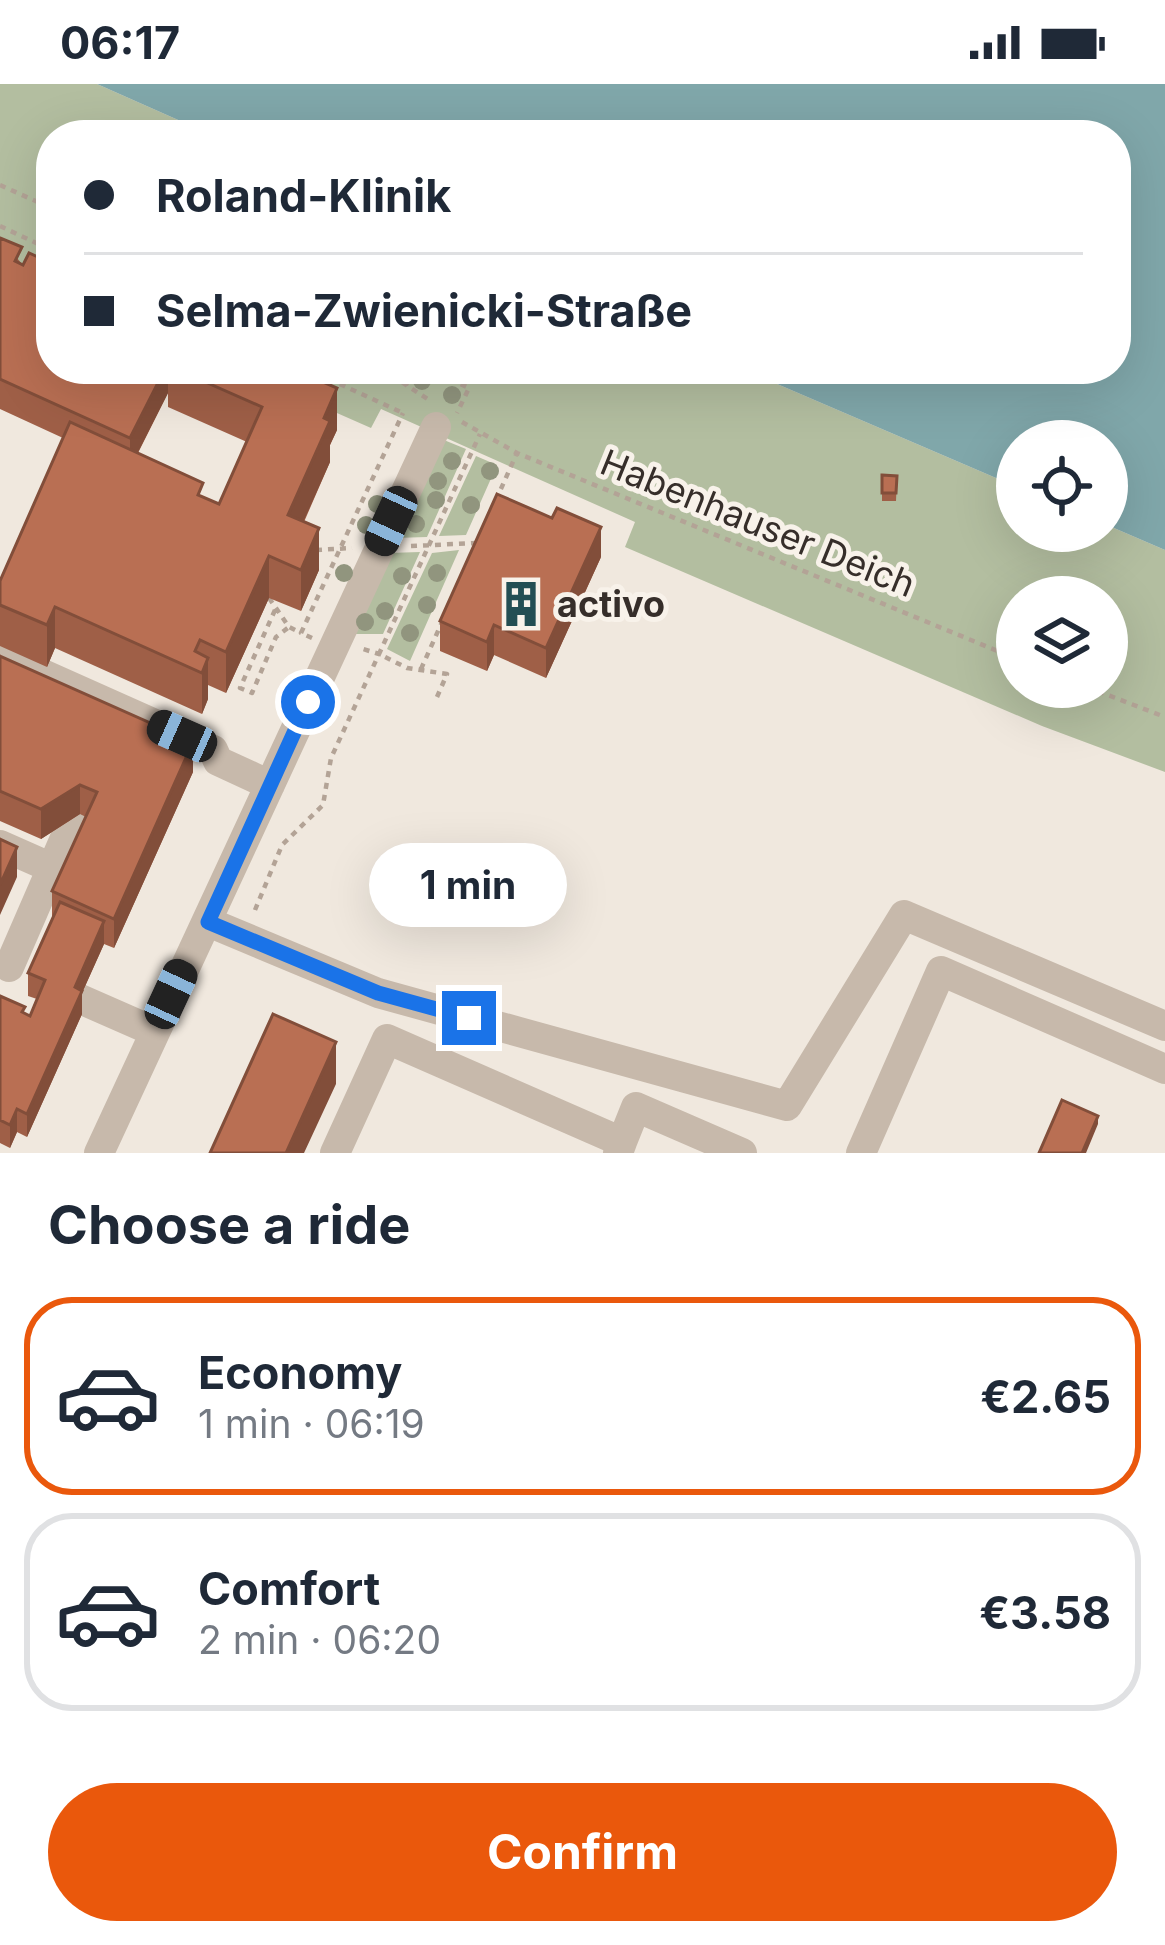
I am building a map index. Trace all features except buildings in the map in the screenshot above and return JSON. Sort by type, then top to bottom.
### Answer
[{"type":"street","points":[[99,1153],[337,640],[445,423]]},
{"type":"street","points":[[0,655],[213,750],[218,761],[270,785]]},
{"type":"street","points":[[15,969],[52,868],[122,709]]},
{"type":"street","points":[[0,844],[52,868]]},
{"type":"street","points":[[208,922],[378,993],[787,1106],[904,915],[1165,1026]]},
{"type":"street","points":[[861,1153],[941,971],[1165,1069]]},
{"type":"street","points":[[80,999],[153,1031]]},
{"type":"street","points":[[335,1153],[387,1039],[620,1147],[636,1106],[742,1153]]},
{"type":"path","points":[[0,185],[36,201]]},
{"type":"path","points":[[0,226],[36,243]]},
{"type":"path","points":[[340,384],[403,413],[445,423],[469,388],[460,384]]},
{"type":"path","points":[[301,633],[403,413]]},
{"type":"path","name":"Habenhauser Deich","points":[[379,654],[479,434],[996,650]]},
{"type":"path","points":[[493,507],[517,453]]},
{"type":"path","points":[[468,564],[485,525]]},
{"type":"path","points":[[269,598],[289,627],[320,642],[337,640],[447,674],[437,697]]},
{"type":"path","points":[[421,669],[449,606]]},
{"type":"path","points":[[275,610],[240,688],[252,693],[276,637],[289,627]]},
{"type":"path","points":[[243,937],[282,845],[323,805],[331,758],[379,654]]},
{"type":"path","points":[[1128,703],[1165,718]]},
{"type":"green space","points":[[0,84],[97,84],[178,120],[36,120],[36,275],[0,258]]},
{"type":"green space","points":[[271,384],[777,384],[996,478],[996,552],[1128,552],[1128,534],[1165,550],[1165,772],[1000,708],[1128,708],[1128,576],[996,576],[996,706],[625,547],[635,522],[381,409],[371,428]]},
{"type":"green space","points":[[439,438],[466,449],[427,537],[395,538]]},
{"type":"green space","points":[[476,456],[497,465],[466,535],[439,536]]},
{"type":"green space","points":[[459,550],[410,661],[387,649],[432,553]]},
{"type":"green space","points":[[420,552],[383,634],[351,634],[388,553]]},
{"type":"water","points":[[97,84],[1165,84],[1165,550],[1128,534],[1128,420],[996,420],[996,478],[777,384],[1131,384],[1131,120],[178,120]]},
{"type":"place","name":"activo","points":[[521,604]]},
{"type":"route","points":[[308,702],[208,922],[378,993],[469,1018]]}]
